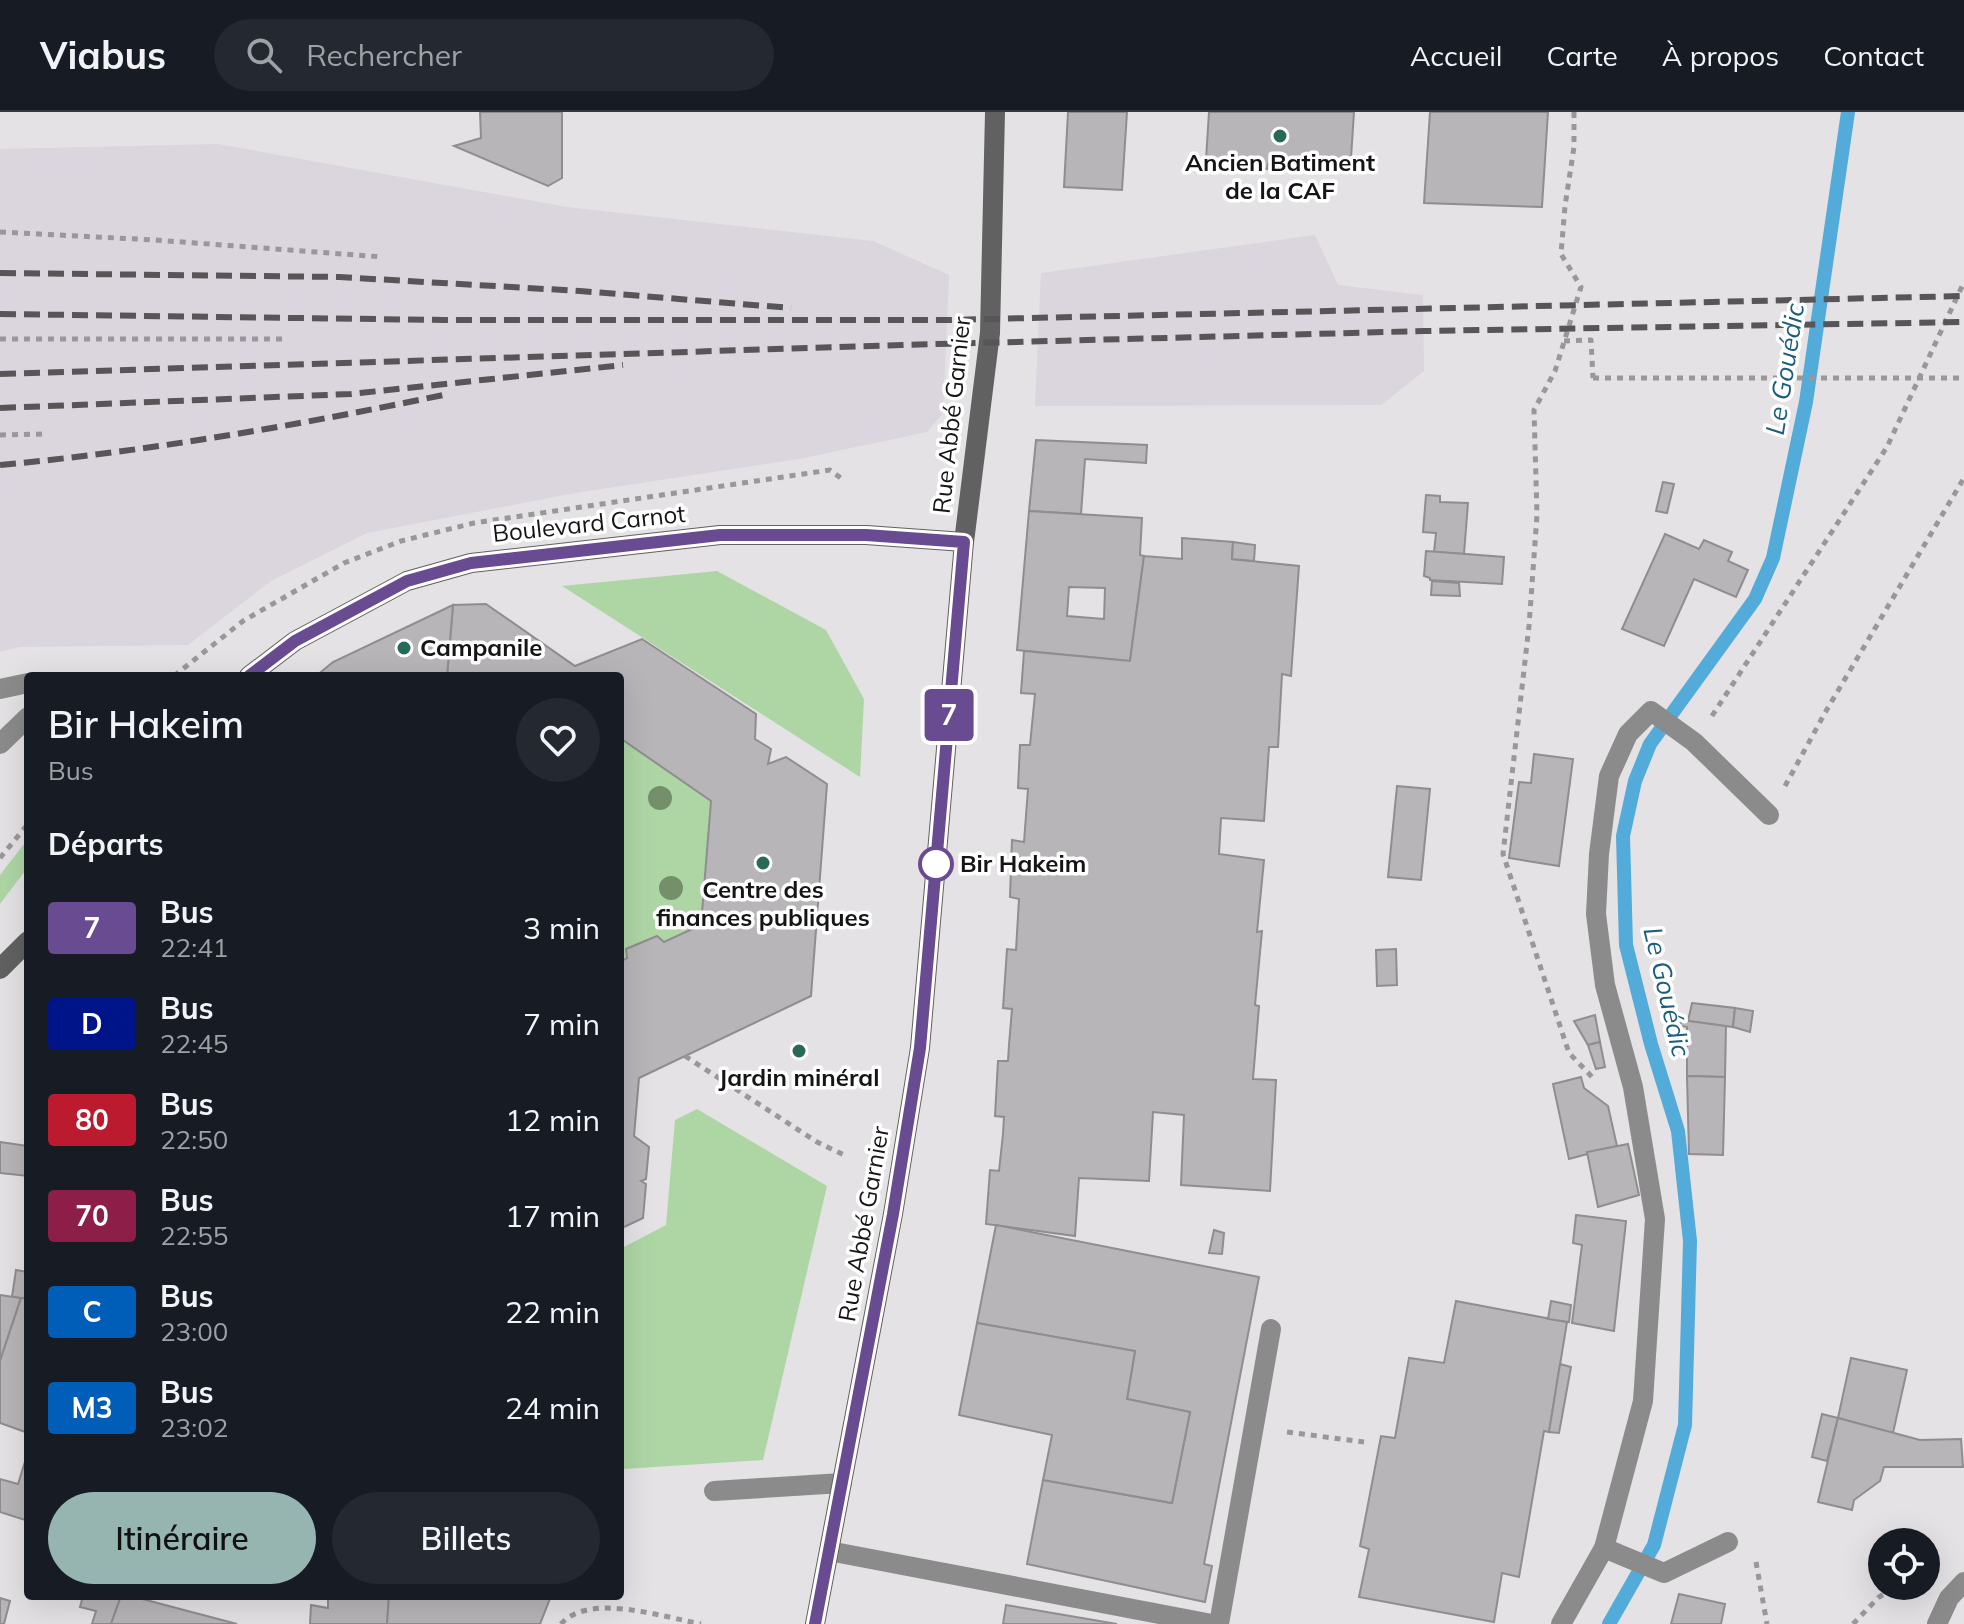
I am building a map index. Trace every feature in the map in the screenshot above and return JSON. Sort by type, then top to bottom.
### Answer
[{"type":"main road","name":"Rue Abbé Garnier","points":[[815,1624],[893,1214],[920,1048],[964,542],[990,333],[995,112]]},
{"type":"main road","name":"Boulevard Carnot","points":[[254,672],[295,641],[407,581],[471,563],[720,535],[866,535],[964,542]]},
{"type":"main road","points":[[0,969],[24,945]]},
{"type":"street","points":[[0,689],[24,684]]},
{"type":"street","points":[[1561,1624],[1609,1550],[1643,1401],[1655,1219],[1633,1087],[1605,985],[1596,914],[1609,776],[1628,734],[1651,711],[1693,740],[1769,815]]},
{"type":"street","points":[[0,744],[24,721]]},
{"type":"street","points":[[1219,1624],[1271,1329]]},
{"type":"street","points":[[714,1491],[842,1483]]},
{"type":"street","points":[[1609,1550],[1664,1573],[1728,1542]]},
{"type":"street","points":[[829,1551],[1212,1624]]},
{"type":"street","points":[[1937,1624],[1949,1598],[1964,1582]]},
{"type":"path","points":[[1574,112],[1574,147],[1561,254],[1581,287],[1555,371],[1534,410],[1537,515],[1529,626],[1503,854],[1569,1053],[1595,1081],[1633,1087]]},
{"type":"path","points":[[0,232],[383,257]]},
{"type":"path","points":[[1693,740],[1765,639],[1887,447],[1964,282]]},
{"type":"path","points":[[0,339],[284,339]]},
{"type":"path","points":[[1564,341],[1591,340],[1593,378],[1964,378]]},
{"type":"path","points":[[0,435],[45,434]]},
{"type":"path","points":[[1769,815],[1826,711],[1964,478]]},
{"type":"path","points":[[0,858],[24,829]]},
{"type":"path","points":[[685,1056],[817,1142],[846,1156]]},
{"type":"path","points":[[1254,1427],[1364,1442]]},
{"type":"path","points":[[1728,1542],[1752,1536],[1767,1624]]},
{"type":"path","points":[[1853,1624],[1876,1600]]},
{"type":"path","points":[[561,1624],[580,1611],[613,1607],[701,1624]]},
{"type":"shaded area","points":[[218,144],[567,207],[873,241],[949,275],[943,413],[927,432],[799,459],[575,493],[367,533],[271,581],[188,645],[19,647],[0,652],[0,149]]},
{"type":"shaded area","points":[[1315,235],[1338,285],[1423,295],[1424,371],[1381,405],[1035,406],[1041,273]]},
{"type":"green space","points":[[717,571],[826,630],[864,699],[860,777],[562,586]]},
{"type":"green space","points":[[624,741],[711,801],[701,925],[664,942],[657,936],[627,949],[627,958],[624,960]]},
{"type":"green space","points":[[24,844],[24,872],[0,904],[0,875]]},
{"type":"green space","points":[[697,1109],[827,1186],[763,1460],[624,1469],[624,1247],[666,1225],[675,1120]]},
{"type":"building","points":[[480,112],[562,112],[562,178],[548,186],[454,146],[481,138]]},
{"type":"building","points":[[1068,112],[1127,112],[1122,190],[1064,187]]},
{"type":"building","name":"Ancien Batiment de la CAF","points":[[1209,112],[1354,112],[1350,173],[1345,172],[1346,169],[1268,164],[1267,169],[1261,168],[1262,164],[1206,160]]},
{"type":"building","points":[[1430,112],[1548,112],[1542,207],[1424,203]]},
{"type":"building","points":[[1036,440],[1147,445],[1146,463],[1085,459],[1081,514],[1029,511]]},
{"type":"building","points":[[1663,482],[1674,484],[1667,513],[1656,511]]},
{"type":"building","points":[[1426,495],[1440,496],[1440,502],[1468,503],[1464,554],[1434,552],[1436,533],[1423,532]]},
{"type":"building","points":[[1029,511],[1142,518],[1140,555],[1144,556],[1130,661],[1017,650]],"holes":[[[1069,587],[1105,588],[1104,619],[1067,616]]]},
{"type":"building","points":[[1665,534],[1699,549],[1704,540],[1732,552],[1728,561],[1748,570],[1736,597],[1694,579],[1664,646],[1622,629]]},
{"type":"building","points":[[1182,538],[1233,542],[1232,559],[1299,566],[1291,676],[1282,674],[1278,747],[1269,747],[1264,821],[1221,818],[1219,854],[1264,860],[1257,932],[1262,931],[1255,1005],[1259,1006],[1253,1079],[1276,1080],[1270,1191],[1181,1185],[1184,1115],[1153,1112],[1149,1181],[1079,1178],[1075,1236],[986,1224],[990,1170],[999,1171],[1003,1134],[1004,1117],[995,1116],[998,1061],[1008,1061],[1012,1009],[1003,1008],[1007,949],[1016,950],[1019,899],[1010,897],[1012,840],[1024,842],[1028,789],[1018,788],[1020,745],[1030,745],[1035,694],[1021,693],[1024,651],[1130,661],[1144,556],[1182,559]]},
{"type":"building","points":[[1233,542],[1255,545],[1254,561],[1232,559]]},
{"type":"building","points":[[1426,551],[1504,557],[1502,584],[1430,580],[1424,576]]},
{"type":"building","points":[[1432,581],[1459,583],[1460,596],[1431,595]]},
{"type":"building","name":"Centre des finances publiques","points":[[486,604],[575,666],[642,639],[756,714],[755,739],[771,749],[768,764],[786,757],[827,784],[811,996],[639,1078],[634,1136],[649,1147],[646,1179],[641,1181],[646,1184],[643,1218],[624,1227],[626,949],[657,936],[664,942],[701,925],[711,801],[624,741],[624,672],[447,672],[453,605]]},
{"type":"building","name":"Campanile","points":[[453,605],[447,672],[321,672],[333,662]]},
{"type":"building","points":[[1534,754],[1573,759],[1559,866],[1509,858],[1519,782],[1531,783]]},
{"type":"building","points":[[1397,786],[1430,789],[1421,880],[1388,877]]},
{"type":"building","points":[[1396,949],[1397,985],[1377,986],[1376,950]]},
{"type":"building","points":[[1692,1003],[1735,1008],[1733,1027],[1688,1021]]},
{"type":"building","points":[[1735,1008],[1753,1011],[1750,1032],[1733,1027]]},
{"type":"building","points":[[1595,1015],[1600,1042],[1588,1045],[1574,1021]]},
{"type":"building","points":[[1681,1020],[1726,1026],[1725,1077],[1687,1076],[1687,1027],[1680,1026]]},
{"type":"building","points":[[1600,1042],[1605,1067],[1596,1069],[1588,1045]]},
{"type":"building","points":[[1687,1076],[1725,1077],[1723,1155],[1689,1154]]},
{"type":"building","points":[[1581,1077],[1584,1088],[1608,1106],[1617,1146],[1569,1159],[1553,1084]]},
{"type":"building","points":[[0,1142],[24,1145],[24,1176],[0,1173]]},
{"type":"building","points":[[1628,1144],[1639,1195],[1598,1207],[1587,1152]]},
{"type":"building","points":[[1576,1215],[1626,1221],[1614,1331],[1572,1323],[1582,1245],[1573,1243]]},
{"type":"building","points":[[996,1225],[1259,1277],[1204,1564],[1212,1566],[1205,1602],[1027,1564],[1043,1480],[1172,1503],[1190,1412],[1127,1399],[1135,1351],[977,1323]]},
{"type":"building","points":[[1214,1230],[1224,1233],[1222,1254],[1209,1253]]},
{"type":"building","points":[[16,1270],[24,1271],[24,1298],[12,1297]]},
{"type":"building","points":[[0,1295],[21,1298],[0,1361]]},
{"type":"building","points":[[21,1298],[24,1298],[24,1432],[0,1423],[0,1361]]},
{"type":"building","points":[[1456,1301],[1567,1322],[1549,1432],[1544,1431],[1519,1577],[1502,1573],[1494,1622],[1359,1597],[1369,1549],[1360,1546],[1381,1436],[1395,1438],[1409,1358],[1444,1363]]},
{"type":"building","points":[[1551,1301],[1571,1305],[1569,1322],[1548,1319]]},
{"type":"building","points":[[977,1323],[1135,1351],[1127,1399],[1190,1412],[1172,1503],[1043,1480],[1052,1435],[959,1415]]},
{"type":"building","points":[[1851,1358],[1907,1370],[1893,1433],[1838,1418]]},
{"type":"building","points":[[1560,1364],[1571,1367],[1559,1433],[1549,1432]]},
{"type":"building","points":[[1822,1414],[1838,1418],[1827,1461],[1812,1457]]},
{"type":"building","points":[[1838,1418],[1920,1440],[1961,1439],[1963,1467],[1884,1467],[1880,1481],[1854,1500],[1852,1510],[1818,1502]]},
{"type":"building","points":[[24,1465],[24,1520],[0,1512],[0,1479],[18,1484]]},
{"type":"building","points":[[1679,1594],[1725,1604],[1721,1624],[1671,1624]]},
{"type":"building","points":[[0,1598],[10,1601],[4,1624],[0,1624]]},
{"type":"building","points":[[82,1600],[120,1600],[111,1624],[92,1624],[96,1611],[80,1607]]},
{"type":"building","points":[[120,1600],[146,1600],[237,1624],[111,1624]]},
{"type":"building","points":[[328,1600],[389,1600],[387,1624],[310,1624],[311,1605],[328,1608]]},
{"type":"building","points":[[389,1600],[549,1600],[540,1624],[387,1624]]},
{"type":"building","points":[[1006,1605],[1117,1624],[1003,1624]]},
{"type":"waterway","name":"Le Gouédic","points":[[1609,1624],[1654,1545],[1685,1425],[1690,1241],[1678,1131],[1651,1044],[1626,945],[1623,836],[1635,781],[1650,744],[1755,599],[1773,558],[1806,402],[1848,112]]},
{"type":"railway","points":[[0,273],[339,277],[580,291],[791,308]]},
{"type":"railway","points":[[0,314],[444,320],[947,320],[1964,296]]},
{"type":"railway","points":[[0,374],[1424,331],[1964,322]]},
{"type":"railway","points":[[0,408],[351,394],[623,365]]},
{"type":"railway","points":[[0,465],[225,436],[448,394]]},
{"type":"bus line","name":"7","points":[[254,672],[295,641],[407,581],[471,563],[720,535],[866,535],[964,542],[920,1048],[893,1214],[815,1624]]},
{"type":"place","name":"Ancien Batiment de la CAF","points":[[1280,136]]},
{"type":"place","name":"Campanile","points":[[404,648]]},
{"type":"place","name":"Centre des finances publiques","points":[[763,863]]},
{"type":"place","name":"Bir Hakeim","points":[[936,864]]},
{"type":"place","name":"Jardin minéral","points":[[799,1051]]}]
